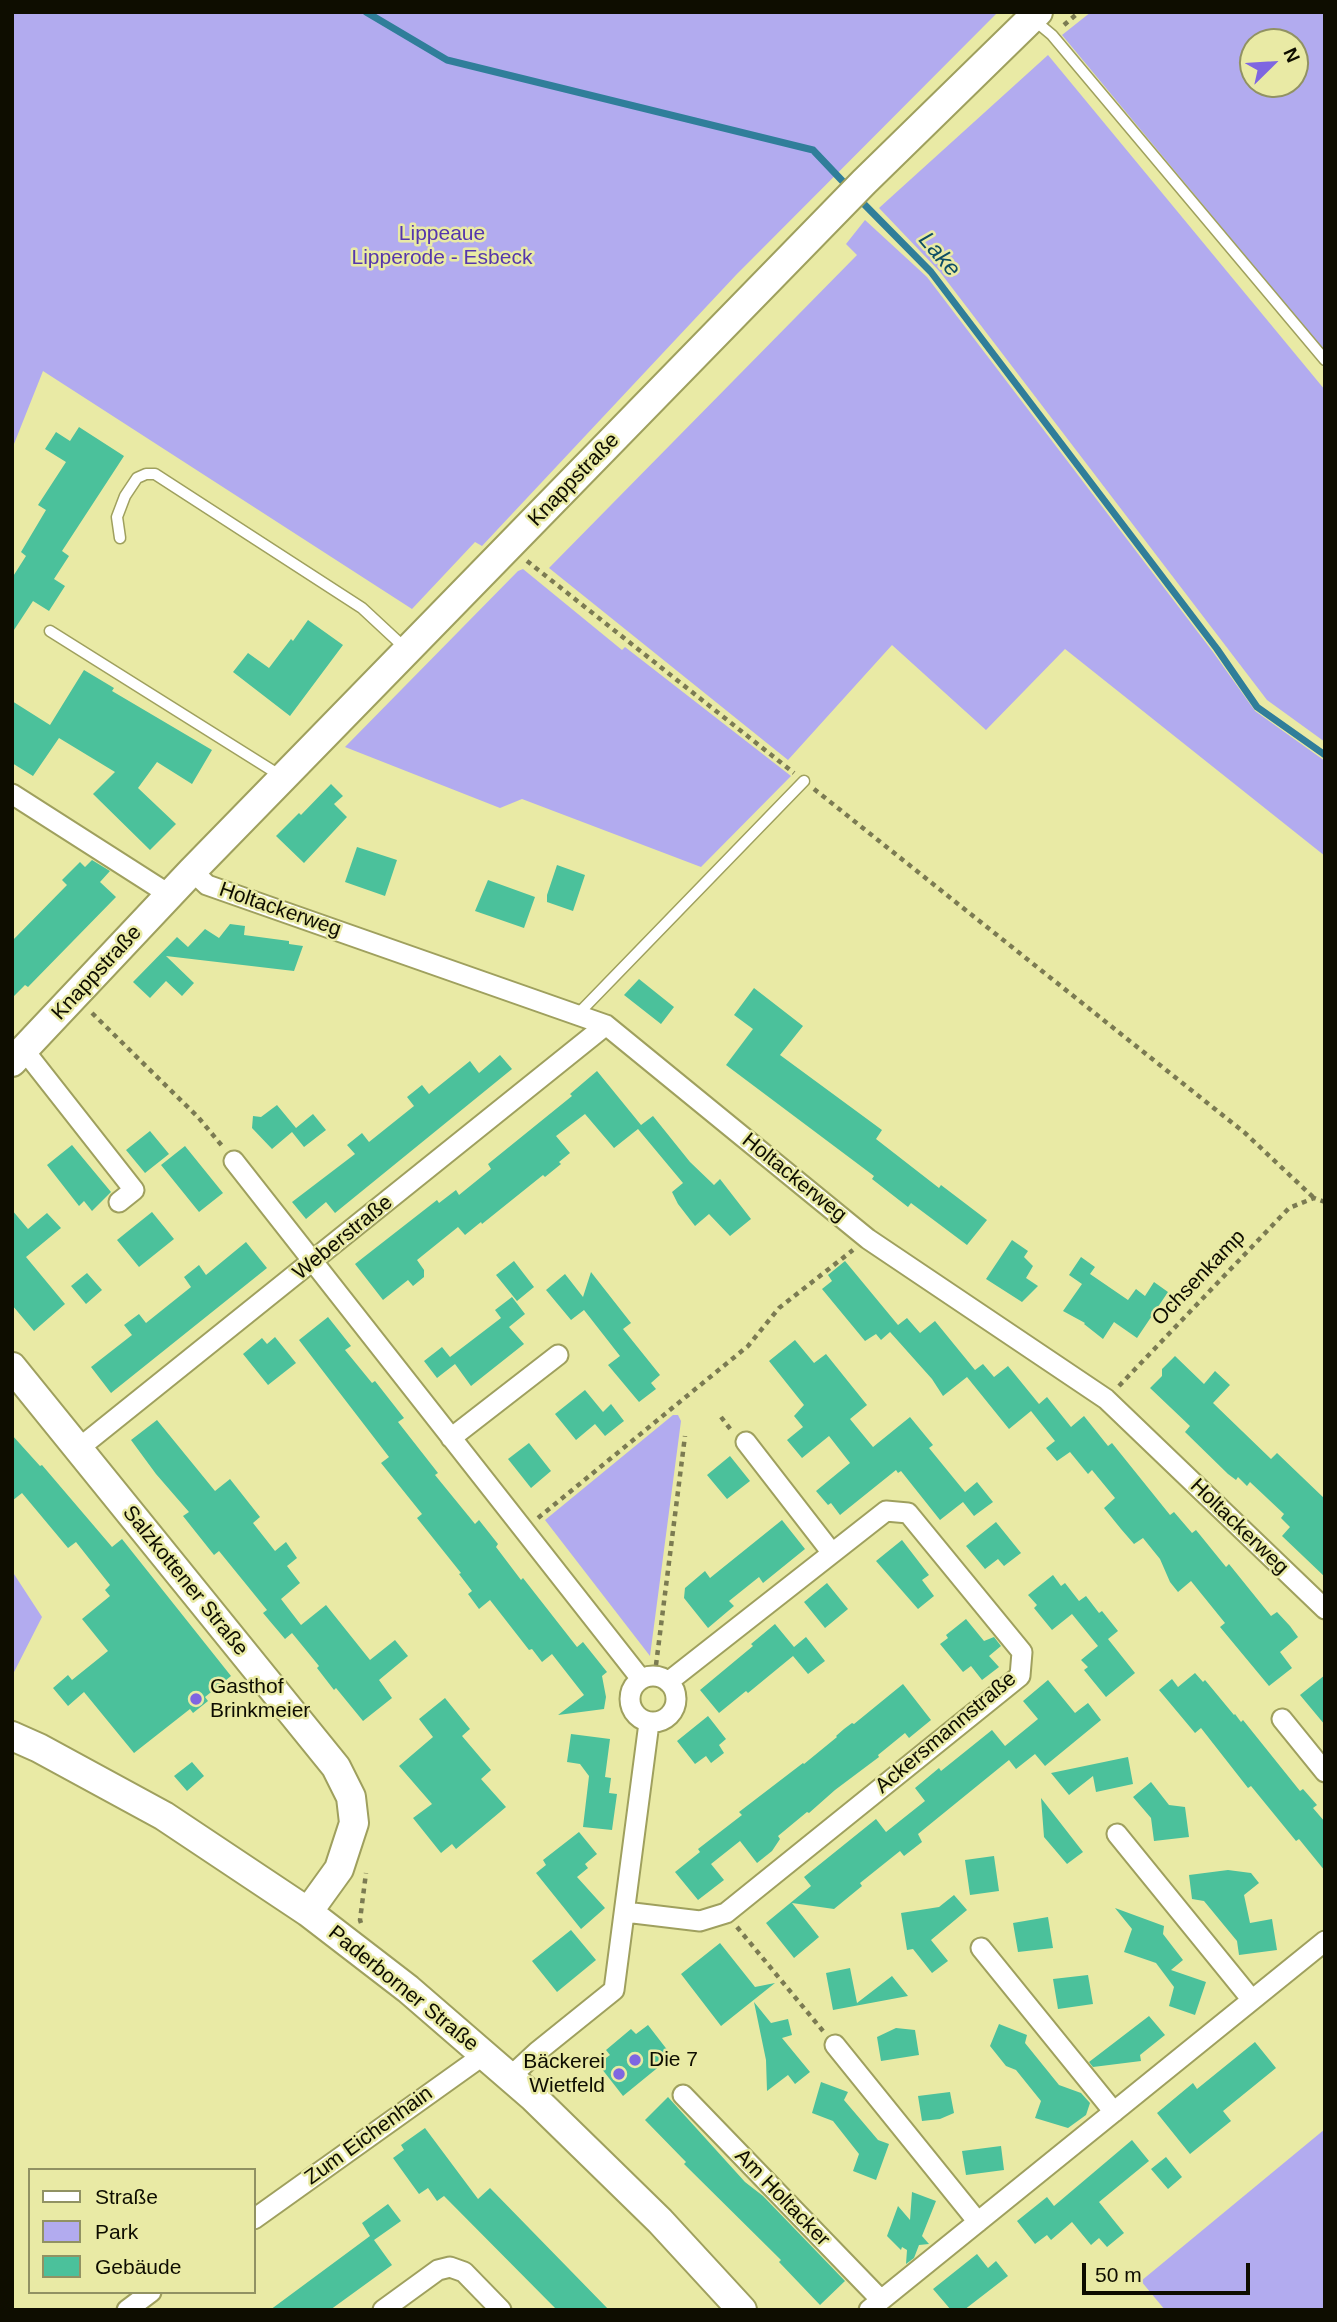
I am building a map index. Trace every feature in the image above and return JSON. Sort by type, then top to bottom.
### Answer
[{"type":"street","name":"Knappstraße","points":[[119,1202],[134,1190],[18,1056],[192,871],[864,182],[1035,15]]},
{"type":"street","points":[[12,794],[170,895]]},
{"type":"street","name":"Holtackerweg","points":[[192,871],[206,885],[606,1025],[868,1239],[1106,1399],[1325,1609]]},
{"type":"street","name":"Weberstraße","points":[[78,1449],[606,1025]]},
{"type":"street","points":[[234,1161],[524,1530],[655,1679],[674,1690],[676,1698],[673,1712],[660,1722],[649,1723],[638,1718],[630,1707],[630,1692],[635,1684],[655,1679]]},
{"type":"street","points":[[452,1438],[558,1355]]},
{"type":"street","name":"Salzkottener Straße","points":[[12,1367],[336,1767],[351,1797],[354,1823],[339,1870],[307,1912]]},
{"type":"street","points":[[746,1442],[832,1553]]},
{"type":"street","name":"Ackersmannstraße","points":[[625,1912],[700,1921],[726,1913],[1020,1676],[1022,1651],[908,1513],[886,1511],[832,1553],[655,1679]]},
{"type":"street","points":[[1282,1719],[1325,1772]]},
{"type":"street","points":[[510,2077],[614,1990],[649,1723]]},
{"type":"street","name":"Paderborner Straße","points":[[12,1736],[164,1816],[307,1912],[408,1989],[510,2077],[660,2221],[742,2310]]},
{"type":"street","points":[[1117,1834],[1252,2000]]},
{"type":"street","name":"Am Holtacker","points":[[683,2095],[875,2305],[1325,1941]]},
{"type":"street","points":[[981,1948],[1114,2112]]},
{"type":"street","points":[[835,2045],[978,2222]]},
{"type":"street","name":"Zum Eichenhain","points":[[256,2218],[485,2054]]},
{"type":"street","points":[[383,2310],[438,2270],[450,2267],[464,2272],[501,2310]]},
{"type":"street","points":[[127,2310],[148,2294]]},
{"type":"lane","points":[[1035,15],[1325,360]]},
{"type":"lane","points":[[120,538],[117,517],[125,496],[137,478],[155,474],[362,608],[408,651]]},
{"type":"lane","points":[[50,631],[285,778]]},
{"type":"lane","points":[[578,1014],[804,781]]},
{"type":"path","points":[[511,545],[523,558],[1234,1124],[1314,1198],[1325,1202]]},
{"type":"path","points":[[75,997],[198,1117],[234,1161]]},
{"type":"path","name":"Ochsenkamp","points":[[1106,1399],[1289,1208],[1314,1198]]},
{"type":"path","points":[[524,1530],[748,1346],[779,1308],[868,1239]]},
{"type":"path","points":[[655,1679],[685,1436]]},
{"type":"path","points":[[726,1913],[835,2045]]},
{"type":"green space","name":"Lippeaue Lipperode - Esbeck","points":[[12,12],[998,12],[736,275],[482,546],[475,542],[412,609],[43,371],[12,449]]},
{"type":"green space","points":[[1091,12],[1325,12],[1325,352],[1062,35]]},
{"type":"green space","points":[[1048,55],[1325,390],[1325,742],[1267,700],[940,272],[879,208]]},
{"type":"green space","points":[[865,220],[927,277],[1255,711],[1325,761],[1325,856],[1065,649],[986,730],[892,645],[788,760],[549,568],[857,255],[846,244]]},
{"type":"green space","points":[[523,569],[622,650],[625,647],[791,776],[701,867],[522,799],[500,808],[345,747],[518,571]]},
{"type":"green space","points":[[673,1415],[678,1415],[681,1421],[650,1656],[545,1520]]},
{"type":"green space","points":[[12,1571],[42,1617],[12,1676]]},
{"type":"green space","points":[[1325,2129],[1325,2310],[1165,2310],[1141,2281]]},
{"type":"building","points":[[79,427],[124,456],[62,551],[69,556],[54,579],[65,586],[49,611],[33,601],[12,633],[12,578],[26,556],[21,552],[46,510],[38,505],[66,462],[45,449],[56,432],[70,441]]},
{"type":"building","points":[[308,620],[343,645],[290,716],[233,672],[248,653],[269,668]]},
{"type":"building","points":[[84,670],[114,688],[112,691],[212,750],[192,784],[157,762],[138,788],[176,824],[150,850],[93,794],[115,772],[59,738],[33,776],[12,763],[12,701],[50,725]]},
{"type":"building","points":[[331,784],[343,796],[334,804],[347,817],[304,863],[276,836]]},
{"type":"building","points":[[357,847],[397,860],[385,896],[345,882]]},
{"type":"building","points":[[92,860],[110,871],[100,882],[116,897],[28,987],[25,985],[12,998],[12,941],[67,885],[62,880],[80,862],[85,867]]},
{"type":"building","points":[[557,865],[585,875],[573,911],[547,902]]},
{"type":"building","points":[[488,880],[535,897],[524,928],[475,911]]},
{"type":"building","points":[[230,924],[245,926],[244,935],[289,941],[289,944],[303,946],[294,971],[166,956],[194,983],[182,996],[166,981],[150,998],[133,982],[177,937],[188,947],[205,929],[219,938]]},
{"type":"building","points":[[639,979],[674,1007],[661,1024],[624,995]]},
{"type":"building","points":[[754,988],[803,1026],[780,1055],[882,1130],[876,1139],[939,1188],[941,1185],[987,1220],[967,1245],[911,1203],[908,1207],[872,1179],[874,1176],[726,1065],[753,1029],[734,1015]]},
{"type":"building","points":[[500,1055],[512,1069],[335,1213],[326,1202],[306,1219],[292,1202],[355,1154],[347,1145],[362,1133],[369,1142],[414,1106],[407,1097],[422,1085],[429,1094],[470,1061],[479,1073]]},
{"type":"building","points":[[597,1071],[641,1125],[653,1116],[690,1162],[714,1185],[720,1179],[751,1219],[730,1236],[709,1214],[695,1226],[672,1192],[683,1183],[638,1129],[614,1148],[585,1114],[556,1136],[570,1153],[559,1162],[561,1164],[465,1235],[458,1227],[417,1260],[424,1270],[424,1277],[413,1286],[408,1280],[383,1300],[355,1264],[437,1200],[439,1203],[456,1190],[459,1195],[491,1169],[488,1164],[572,1096],[570,1094]]},
{"type":"building","points":[[277,1105],[296,1128],[313,1114],[326,1130],[304,1147],[292,1132],[272,1149],[252,1128],[253,1116],[261,1117]]},
{"type":"building","points":[[150,1131],[169,1154],[145,1173],[126,1150]]},
{"type":"building","points":[[72,1145],[111,1192],[92,1211],[84,1201],[79,1206],[47,1165]]},
{"type":"building","points":[[185,1146],[223,1193],[199,1212],[161,1165]]},
{"type":"building","points":[[12,1210],[28,1229],[47,1213],[61,1228],[26,1257],[65,1304],[34,1331],[12,1305]]},
{"type":"building","points":[[152,1212],[174,1239],[139,1267],[117,1240]]},
{"type":"building","points":[[1012,1240],[1028,1251],[1024,1257],[1033,1266],[1026,1278],[1038,1286],[1022,1302],[986,1279]]},
{"type":"building","points":[[246,1242],[267,1268],[111,1393],[91,1367],[132,1335],[124,1325],[139,1314],[146,1323],[191,1287],[184,1277],[199,1265],[206,1275]]},
{"type":"building","points":[[1081,1257],[1095,1267],[1090,1274],[1128,1300],[1136,1289],[1145,1296],[1154,1282],[1168,1292],[1137,1338],[1114,1322],[1103,1339],[1085,1323],[1063,1311],[1082,1284],[1069,1275]]},
{"type":"building","points":[[514,1261],[534,1287],[517,1301],[496,1275]]},
{"type":"building","points":[[845,1261],[898,1325],[907,1318],[920,1333],[935,1321],[975,1370],[983,1364],[994,1377],[1008,1366],[1039,1404],[1047,1397],[1071,1427],[1084,1416],[1108,1446],[1112,1443],[1170,1515],[1174,1512],[1192,1533],[1196,1530],[1226,1567],[1229,1564],[1271,1616],[1277,1612],[1290,1626],[1298,1637],[1280,1652],[1292,1668],[1269,1686],[1220,1627],[1225,1623],[1191,1581],[1178,1592],[1170,1582],[1160,1559],[1143,1538],[1134,1544],[1121,1529],[1104,1508],[1115,1498],[1092,1470],[1088,1474],[1070,1452],[1057,1461],[1046,1448],[1055,1441],[1031,1411],[1009,1429],[967,1377],[943,1396],[932,1379],[890,1332],[881,1340],[876,1334],[865,1341],[822,1289],[832,1281],[828,1275]]},
{"type":"building","points":[[591,1272],[631,1323],[623,1329],[660,1375],[651,1383],[656,1389],[639,1402],[608,1365],[620,1356],[584,1310],[571,1320],[546,1290],[565,1274],[583,1297]]},
{"type":"building","points":[[87,1273],[102,1290],[86,1304],[71,1286]]},
{"type":"building","points":[[512,1297],[525,1314],[509,1327],[524,1344],[471,1386],[455,1364],[437,1378],[424,1361],[442,1347],[450,1357],[501,1318],[495,1310]]},
{"type":"building","points":[[328,1317],[351,1346],[345,1350],[372,1383],[375,1381],[404,1418],[398,1422],[438,1473],[435,1475],[475,1524],[479,1520],[521,1580],[523,1578],[577,1647],[583,1642],[607,1672],[602,1676],[606,1697],[604,1709],[558,1715],[584,1695],[552,1654],[542,1662],[532,1649],[529,1650],[490,1600],[479,1609],[468,1594],[472,1591],[459,1574],[461,1573],[417,1518],[422,1514],[381,1463],[389,1457],[299,1340]]},
{"type":"building","points":[[275,1337],[296,1363],[268,1385],[243,1354],[262,1338],[267,1344]]},
{"type":"building","points":[[795,1340],[814,1363],[826,1354],[867,1405],[850,1419],[873,1447],[910,1417],[933,1445],[929,1448],[965,1492],[977,1482],[993,1502],[974,1516],[963,1502],[940,1520],[901,1471],[898,1473],[896,1470],[840,1515],[831,1503],[828,1505],[816,1491],[850,1463],[829,1436],[802,1458],[787,1440],[803,1427],[794,1416],[804,1405],[769,1361]]},
{"type":"building","points":[[1175,1356],[1204,1384],[1215,1371],[1230,1385],[1213,1403],[1271,1459],[1277,1453],[1325,1499],[1325,1577],[1282,1536],[1290,1527],[1281,1518],[1284,1514],[1250,1482],[1247,1486],[1238,1477],[1236,1480],[1228,1474],[1185,1432],[1190,1426],[1150,1388],[1162,1376],[1162,1369]]},
{"type":"building","points":[[585,1390],[603,1412],[611,1404],[624,1421],[605,1436],[595,1424],[576,1440],[555,1414]]},
{"type":"building","points":[[157,1420],[215,1491],[230,1479],[260,1517],[253,1523],[275,1551],[286,1542],[297,1558],[287,1566],[300,1583],[281,1599],[301,1625],[326,1605],[370,1660],[395,1640],[408,1656],[379,1680],[392,1698],[363,1721],[336,1688],[334,1690],[317,1668],[319,1666],[292,1633],[285,1639],[263,1613],[267,1610],[219,1551],[214,1555],[183,1516],[189,1512],[131,1440]]},
{"type":"building","points":[[12,1435],[40,1466],[42,1465],[112,1547],[122,1539],[231,1676],[205,1697],[208,1701],[193,1713],[190,1709],[134,1753],[84,1692],[68,1706],[53,1688],[68,1675],[72,1680],[108,1651],[82,1619],[110,1596],[105,1590],[110,1585],[76,1542],[68,1548],[22,1493],[12,1501]]},
{"type":"building","points":[[529,1443],[551,1471],[531,1488],[508,1459]]},
{"type":"building","points":[[730,1456],[750,1481],[727,1499],[707,1475]]},
{"type":"building","points":[[782,1520],[805,1549],[763,1583],[759,1577],[729,1601],[734,1606],[708,1628],[684,1598],[685,1588],[705,1571],[710,1578]]},
{"type":"building","points":[[996,1522],[1021,1553],[1004,1566],[998,1559],[985,1569],[966,1546]]},
{"type":"building","points":[[902,1540],[929,1575],[922,1580],[934,1596],[918,1609],[876,1561]]},
{"type":"building","points":[[1053,1575],[1061,1586],[1065,1583],[1079,1601],[1086,1596],[1118,1631],[1108,1639],[1135,1673],[1106,1697],[1084,1670],[1088,1667],[1081,1660],[1098,1646],[1072,1614],[1052,1630],[1034,1608],[1037,1605],[1028,1595]]},
{"type":"building","points":[[827,1583],[848,1609],[825,1628],[804,1602]]},
{"type":"building","points":[[966,1619],[984,1641],[994,1637],[1001,1646],[989,1656],[999,1667],[982,1680],[971,1666],[963,1672],[940,1644],[948,1638],[946,1635]]},
{"type":"building","points":[[775,1624],[794,1647],[806,1637],[825,1661],[808,1674],[793,1656],[719,1713],[700,1690]]},
{"type":"building","points":[[1195,1673],[1203,1682],[1205,1680],[1241,1722],[1243,1720],[1300,1791],[1303,1789],[1317,1805],[1313,1808],[1325,1822],[1325,1871],[1299,1839],[1296,1841],[1251,1786],[1248,1788],[1201,1728],[1195,1733],[1159,1690],[1172,1679],[1178,1687]]},
{"type":"building","points":[[1325,1675],[1325,1725],[1300,1695]]},
{"type":"building","points":[[1048,1680],[1075,1713],[1088,1703],[1101,1720],[1045,1766],[1035,1754],[1016,1769],[1009,1760],[918,1834],[922,1842],[904,1856],[900,1851],[860,1883],[862,1886],[834,1909],[792,1903],[819,1937],[794,1958],[766,1923],[811,1886],[804,1877],[876,1819],[886,1832],[925,1801],[915,1788],[992,1730],[1005,1746],[1038,1719],[1023,1701]]},
{"type":"building","points":[[903,1684],[931,1720],[909,1738],[905,1733],[878,1755],[879,1757],[807,1812],[778,1836],[780,1839],[772,1851],[757,1863],[740,1841],[711,1864],[724,1880],[698,1900],[675,1872],[700,1852],[698,1849],[742,1815],[739,1812],[804,1764]]},
{"type":"building","points":[[445,1698],[470,1729],[462,1736],[491,1770],[481,1779],[506,1807],[456,1849],[452,1844],[441,1853],[413,1818],[432,1804],[399,1766],[433,1737],[419,1719]]},
{"type":"building","points":[[708,1716],[726,1739],[719,1745],[724,1753],[711,1763],[706,1756],[695,1764],[677,1741]]},
{"type":"building","points":[[571,1734],[610,1739],[605,1777],[611,1778],[609,1793],[617,1794],[612,1830],[583,1827],[589,1776],[580,1764],[567,1762]]},
{"type":"building","points":[[1128,1757],[1133,1784],[1096,1792],[1093,1776],[1069,1795],[1051,1773]]},
{"type":"building","points":[[192,1762],[204,1776],[187,1791],[174,1776]]},
{"type":"building","points":[[1151,1782],[1169,1805],[1185,1807],[1189,1837],[1154,1841],[1151,1818],[1133,1797]]},
{"type":"building","points":[[1041,1798],[1083,1852],[1067,1864],[1044,1837]]},
{"type":"building","points":[[579,1832],[597,1854],[585,1864],[588,1868],[577,1877],[605,1908],[581,1929],[536,1873],[546,1865],[543,1860]]},
{"type":"building","points":[[994,1856],[999,1891],[970,1895],[965,1860]]},
{"type":"building","points":[[1228,1870],[1251,1873],[1259,1883],[1244,1895],[1250,1923],[1272,1919],[1277,1950],[1239,1955],[1237,1941],[1204,1901],[1192,1899],[1189,1875]]},
{"type":"building","points":[[954,1895],[967,1910],[931,1940],[948,1961],[932,1973],[913,1949],[907,1950],[901,1913],[939,1907]]},
{"type":"building","points":[[1115,1908],[1164,1926],[1163,1934],[1183,1960],[1171,1970],[1206,1982],[1195,2015],[1169,2006],[1174,1987],[1156,1963],[1124,1952],[1132,1929]]},
{"type":"building","points":[[1048,1917],[1053,1948],[1018,1952],[1013,1923]]},
{"type":"building","points":[[571,1930],[596,1960],[557,1992],[532,1961]]},
{"type":"building","points":[[720,1943],[755,1987],[775,1983],[721,2026],[681,1974]]},
{"type":"building","points":[[850,1968],[857,2003],[892,1976],[908,1996],[833,2010],[826,1973]]},
{"type":"building","points":[[1088,1975],[1093,2004],[1058,2009],[1053,1979]]},
{"type":"building","points":[[754,2002],[771,2023],[788,2019],[792,2035],[782,2038],[810,2072],[795,2084],[788,2075],[767,2091],[766,2060]]},
{"type":"building","points":[[1149,2016],[1165,2035],[1140,2055],[1141,2061],[1093,2067],[1089,2062]]},
{"type":"building","points":[[999,2024],[1027,2035],[1025,2043],[1059,2085],[1081,2093],[1090,2103],[1086,2115],[1068,2128],[1035,2118],[1041,2101],[1016,2070],[1006,2066],[990,2046]]},
{"type":"building","name":"Die 7","points":[[648,2025],[672,2056],[623,2096],[598,2064],[610,2055],[606,2050],[631,2029],[636,2034]]},
{"type":"building","points":[[896,2028],[915,2030],[919,2055],[881,2061],[877,2037]]},
{"type":"building","points":[[1255,2042],[1276,2068],[1223,2111],[1231,2121],[1190,2154],[1157,2113],[1193,2083],[1197,2089]]},
{"type":"building","points":[[821,2082],[848,2092],[844,2100],[878,2140],[889,2144],[876,2180],[853,2171],[859,2154],[833,2121],[812,2113]]},
{"type":"building","points":[[950,2092],[954,2113],[940,2119],[922,2121],[918,2096]]},
{"type":"building","points":[[668,2097],[745,2182],[763,2196],[845,2281],[820,2305],[779,2262],[781,2260],[684,2164],[686,2162],[645,2120]]},
{"type":"building","points":[[425,2128],[478,2199],[490,2188],[609,2310],[557,2310],[444,2196],[437,2201],[428,2188],[419,2194],[393,2158],[404,2150],[401,2145]]},
{"type":"building","points":[[1132,2140],[1149,2161],[1099,2202],[1124,2233],[1107,2247],[1099,2238],[1091,2245],[1072,2222],[1051,2240],[1047,2235],[1035,2244],[1017,2221],[1047,2197],[1054,2206]]},
{"type":"building","points":[[1001,2146],[1004,2170],[966,2175],[962,2151]]},
{"type":"building","points":[[1166,2157],[1182,2177],[1168,2189],[1151,2169]]},
{"type":"building","points":[[912,2192],[936,2201],[922,2236],[929,2244],[919,2245],[914,2258],[906,2264],[907,2250],[902,2247],[901,2250],[887,2236],[898,2206],[910,2220]]},
{"type":"building","points":[[388,2204],[401,2221],[374,2240],[392,2265],[330,2310],[270,2310],[370,2236],[362,2223]]},
{"type":"building","points":[[977,2254],[988,2268],[996,2261],[1008,2276],[964,2310],[951,2310],[933,2289]]},
{"type":"waterway","name":"Lake","points":[[366,12],[447,60],[813,150],[850,189]]},
{"type":"waterway","name":"Lake","points":[[858,198],[931,272],[1217,649],[1257,707],[1325,755]]},
{"type":"place","name":"Gasthof Brinkmeier","points":[[196,1699]]},
{"type":"place","name":"Die 7","points":[[635,2060]]},
{"type":"place","name":"Bäckerei Wietfeld","points":[[619,2074]]}]
